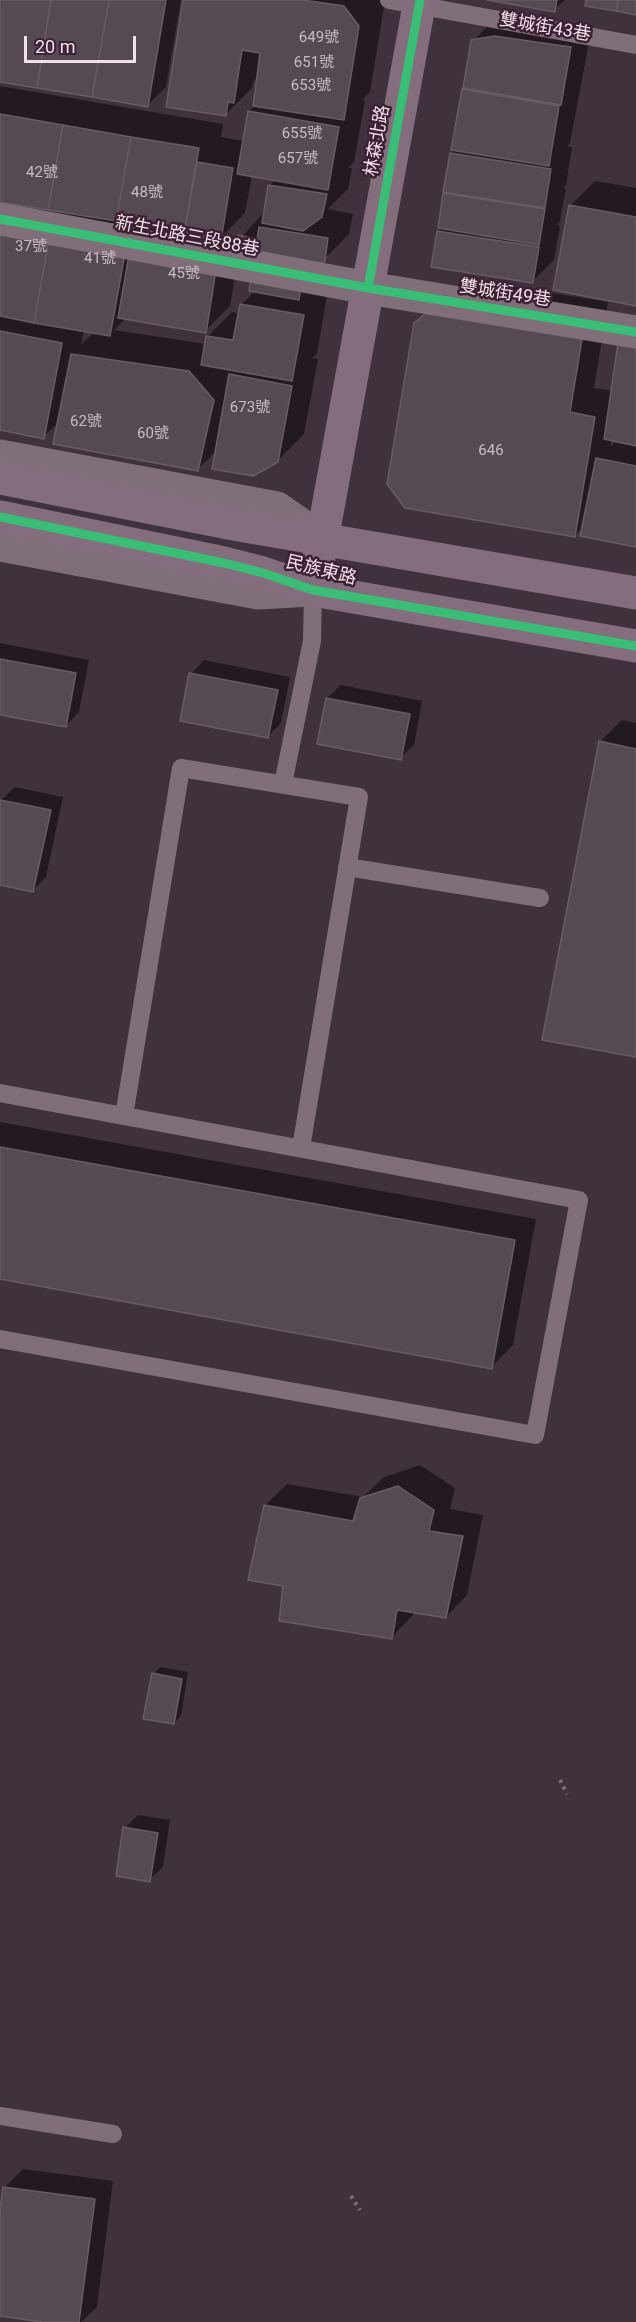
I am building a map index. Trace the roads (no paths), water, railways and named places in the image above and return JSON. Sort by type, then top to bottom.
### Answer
[{"type":"street","name":"林森北路","points":[[313,590],[368,288],[410,2]]},
{"type":"street","name":"新生北路三段88巷","points":[[0,219],[368,288]]},
{"type":"street","name":"雙城街49巷","points":[[368,288],[636,332]]},
{"type":"street","points":[[0,456],[277,508],[323,540]]},
{"type":"street","name":"民族東路","points":[[0,478],[323,540],[636,593]]},
{"type":"street","name":"民族東路","points":[[0,518],[234,566],[313,590],[636,646]]},
{"type":"street","points":[[0,545],[258,593],[313,590]]},
{"type":"lane","name":"雙城街43巷","points":[[410,2],[636,45]]},
{"type":"lane","points":[[283,784],[312,641],[313,590]]},
{"type":"lane","points":[[124,1116],[181,768],[358,797],[301,1148]]},
{"type":"lane","points":[[347,867],[540,898]]},
{"type":"lane","points":[[0,1093],[579,1200],[535,1435],[0,1339]]},
{"type":"lane","points":[[0,2116],[113,2134]]}]
